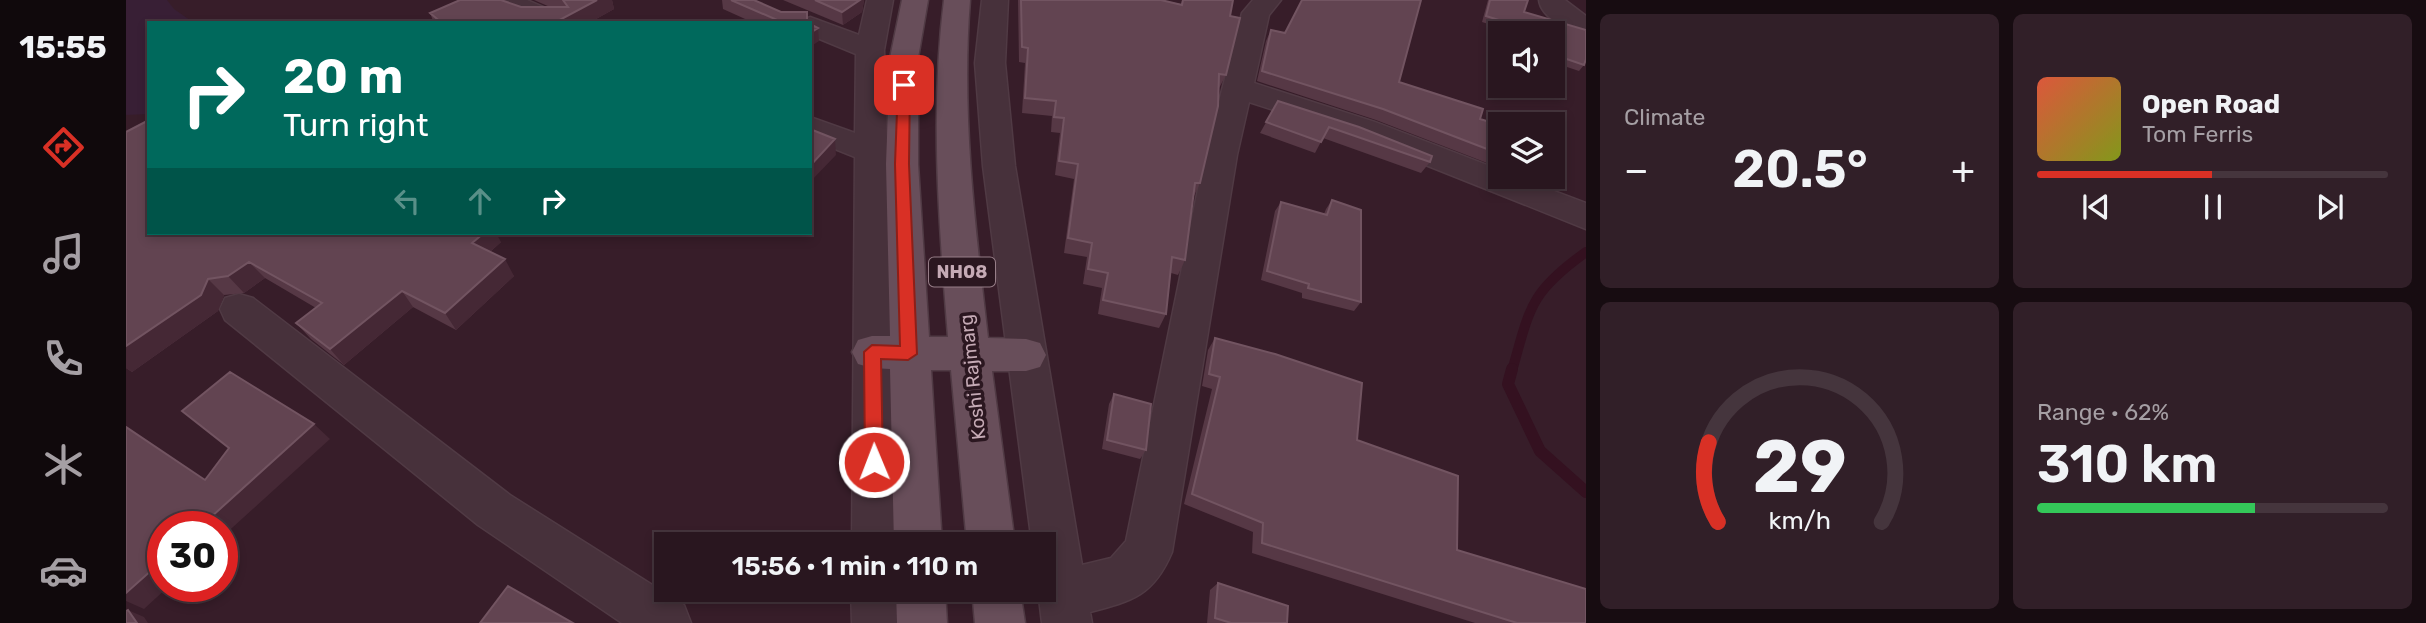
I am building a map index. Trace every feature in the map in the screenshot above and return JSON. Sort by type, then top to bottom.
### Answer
[{"type":"main road","name":"NH08","points":[[915,0],[904,58],[902,164],[890,353],[916,532]]},
{"type":"main road","name":"Koshi Rajmarg","points":[[957,0],[949,61],[953,165],[969,355],[989,532]]},
{"type":"main road","points":[[890,353],[1026,355]]},
{"type":"main road","points":[[921,602],[922,623]]},
{"type":"main road","points":[[997,602],[1000,623]]},
{"type":"street","points":[[505,0],[552,21]]},
{"type":"street","points":[[877,532],[890,353],[869,150],[870,50],[880,0]]},
{"type":"street","points":[[995,0],[990,63],[999,166],[1064,609],[1125,579],[1148,552],[1221,155],[1256,13],[1268,0]]},
{"type":"street","points":[[1552,0],[1553,8],[1586,28]]},
{"type":"street","points":[[812,25],[870,50]]},
{"type":"street","points":[[1237,88],[1364,129],[1586,217]]},
{"type":"street","points":[[812,128],[869,150]]},
{"type":"street","points":[[239,309],[494,510],[666,623]]},
{"type":"street","points":[[876,602],[877,623]]},
{"type":"shaded area","points":[[126,0],[167,0],[174,9],[191,21],[147,21],[147,114],[126,115]]},
{"type":"building","points":[[460,0],[501,0],[521,7],[568,7],[563,0],[597,0],[558,21],[440,21],[430,13]]},
{"type":"building","points":[[731,0],[754,0],[781,12],[807,12],[807,21],[779,21]]},
{"type":"building","points":[[815,0],[860,0],[842,12]]},
{"type":"building","points":[[1021,0],[1161,0],[1182,5],[1183,0],[1233,0],[1230,16],[1240,18],[1226,75],[1219,74],[1218,106],[1200,183],[1195,183],[1185,260],[1172,257],[1166,314],[1103,300],[1108,273],[1088,269],[1092,243],[1068,238],[1078,164],[1059,161],[1064,118],[1054,117],[1056,101],[1025,98],[1028,48],[1022,47]]},
{"type":"building","points":[[1302,0],[1421,0],[1399,82],[1483,109],[1480,119],[1488,121],[1488,149],[1383,109],[1262,71],[1271,30],[1285,33]]},
{"type":"building","points":[[1490,0],[1528,0],[1524,12],[1555,21],[1502,21],[1486,16]]},
{"type":"building","points":[[1565,24],[1586,30],[1584,65],[1565,58]]},
{"type":"building","points":[[1278,101],[1359,127],[1432,156],[1430,162],[1329,127],[1321,142],[1266,122]]},
{"type":"building","points":[[147,121],[147,235],[482,235],[472,243],[505,259],[445,313],[402,291],[330,349],[296,323],[322,303],[249,262],[228,276],[208,279],[201,295],[126,346],[126,132]]},
{"type":"building","points":[[812,130],[835,139],[812,164]]},
{"type":"building","points":[[1332,200],[1361,210],[1361,302],[1308,288],[1309,284],[1267,271],[1281,202],[1327,215]]},
{"type":"building","points":[[1215,338],[1275,354],[1362,383],[1357,440],[1458,476],[1457,550],[1586,589],[1586,623],[1517,623],[1262,543],[1263,523],[1192,494],[1220,377],[1209,374]]},
{"type":"building","points":[[230,372],[314,424],[218,511],[147,511],[147,574],[126,593],[126,427],[205,480],[229,448],[182,411]]},
{"type":"building","points":[[1114,394],[1151,404],[1146,450],[1107,440]]},
{"type":"building","points":[[1218,583],[1288,606],[1287,623],[1231,623],[1215,618]]},
{"type":"building","points":[[508,586],[573,623],[480,623]]},
{"type":"building","points":[[128,610],[137,623],[126,623]]},
{"type":"waterway","points":[[1512,371],[1523,331],[1535,302],[1553,278],[1586,252]]},
{"type":"waterway","points":[[1512,369],[1508,384],[1540,451],[1586,492]]},
{"type":"route","points":[[874,462],[872,352],[908,354],[902,164],[904,85]]}]
